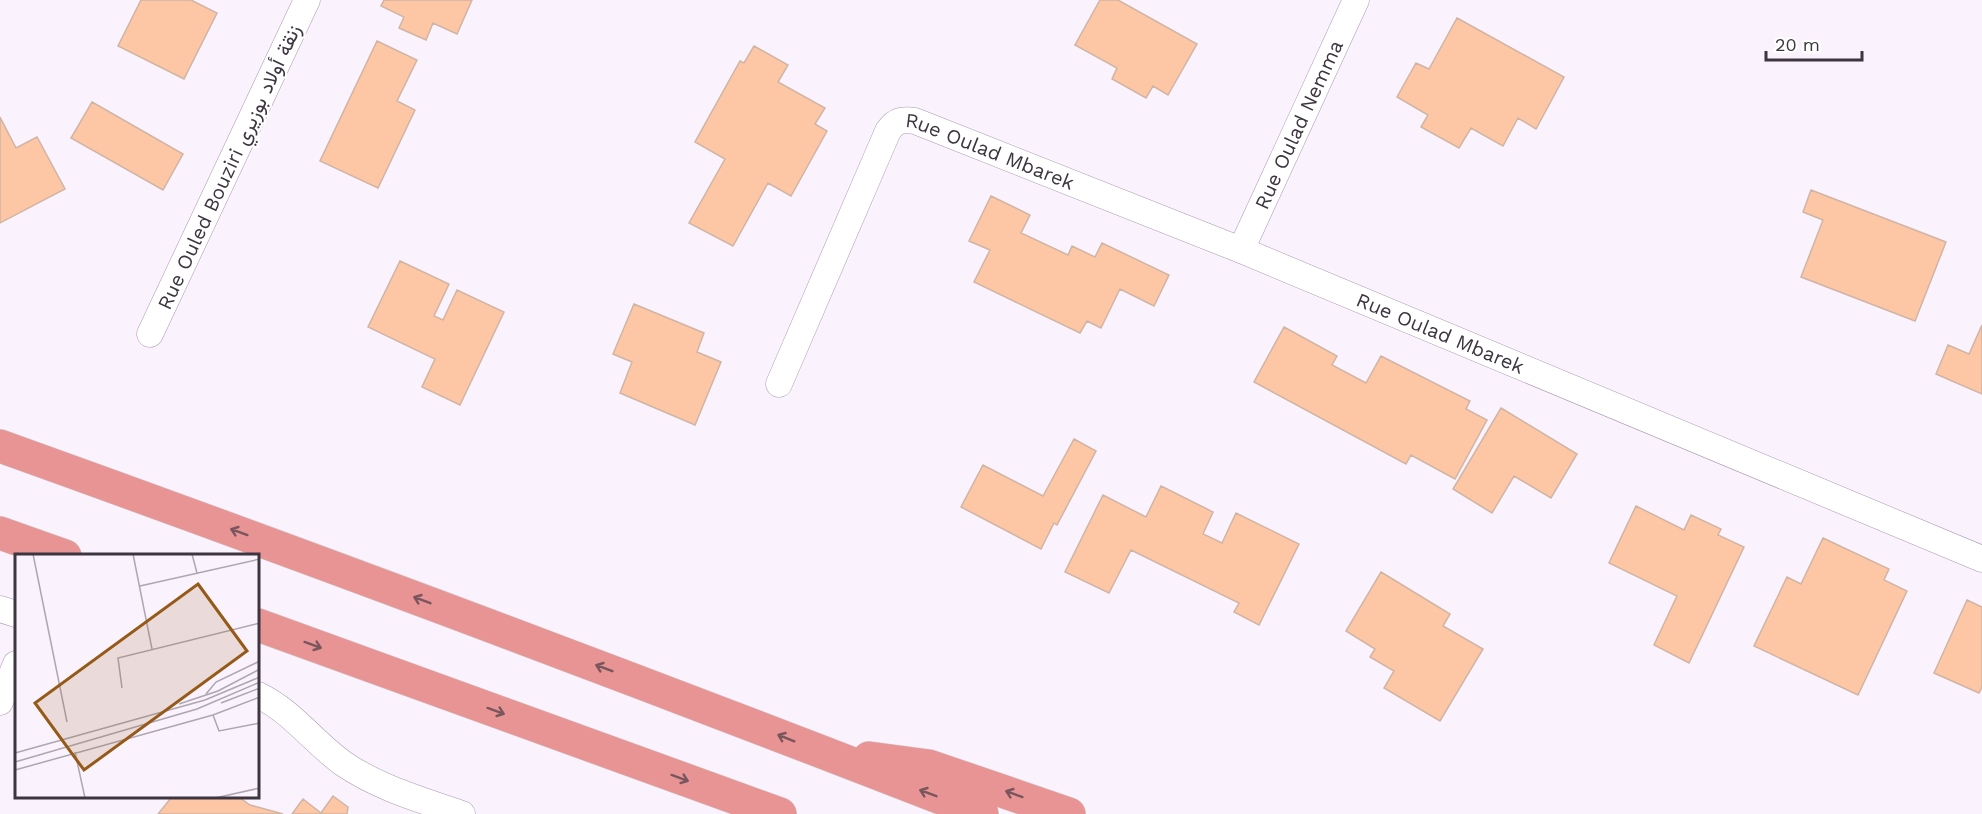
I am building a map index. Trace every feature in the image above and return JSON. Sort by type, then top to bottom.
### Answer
[{"type":"highway","points":[[0,446],[296,552],[730,715],[982,814]]},
{"type":"highway","points":[[0,533],[59,554]]},
{"type":"highway","points":[[260,626],[780,814]]},
{"type":"highway","points":[[841,760],[873,757],[929,766],[1068,814]]},
{"type":"street","name":"Rue Ouled Bouziri زنقة أولاد بوزيري","points":[[150,334],[307,0]]},
{"type":"street","name":"Rue Oulad Nemma","points":[[1241,250],[1356,0]]},
{"type":"street","name":"Rue Oulad Mbarek","points":[[779,384],[888,131],[895,122],[904,119],[915,121],[1241,250],[1982,559]]},
{"type":"street","points":[[0,609],[15,614]]},
{"type":"street","points":[[0,702],[15,666]]},
{"type":"street","points":[[260,696],[288,713],[329,752],[369,778],[462,814]]},
{"type":"building","points":[[141,0],[191,0],[217,13],[184,79],[118,46]]},
{"type":"building","points":[[384,0],[472,0],[457,34],[433,23],[426,40],[399,28],[404,17],[381,6]]},
{"type":"building","points":[[1100,0],[1118,0],[1197,44],[1168,95],[1153,86],[1146,98],[1112,79],[1117,68],[1075,45]]},
{"type":"building","points":[[1457,18],[1564,77],[1536,129],[1518,118],[1503,146],[1471,128],[1459,148],[1421,127],[1428,115],[1397,97],[1416,63],[1429,69]]},
{"type":"building","points":[[377,41],[417,60],[397,101],[415,110],[378,188],[320,161]]},
{"type":"building","points":[[754,46],[788,65],[778,82],[825,108],[815,124],[827,131],[791,196],[768,183],[733,246],[689,223],[725,159],[695,142],[740,61],[744,63]]},
{"type":"building","points":[[92,102],[183,154],[163,190],[71,138]]},
{"type":"building","points":[[0,117],[16,148],[37,137],[65,189],[0,223]]},
{"type":"building","points":[[1811,190],[1946,242],[1915,321],[1801,277],[1823,220],[1803,212]]},
{"type":"building","points":[[991,196],[1030,215],[1021,233],[1068,255],[1072,246],[1095,257],[1102,243],[1169,275],[1154,306],[1120,289],[1101,328],[1087,321],[1080,333],[974,282],[990,250],[969,241]]},
{"type":"building","points":[[400,261],[449,284],[434,316],[443,320],[457,290],[504,312],[460,405],[422,387],[435,359],[368,327]]},
{"type":"building","points":[[634,304],[704,333],[697,352],[721,362],[695,425],[620,393],[632,362],[613,354]]},
{"type":"building","points":[[1982,325],[1982,394],[1936,374],[1948,345],[1969,354]]},
{"type":"building","points":[[1284,327],[1337,356],[1332,365],[1366,383],[1381,356],[1470,401],[1466,409],[1487,420],[1455,479],[1411,455],[1406,464],[1254,382]]},
{"type":"building","points":[[1501,408],[1577,454],[1551,498],[1514,476],[1492,513],[1453,489]]},
{"type":"building","points":[[1074,439],[1096,451],[1057,525],[1054,523],[1041,549],[961,507],[983,465],[1043,496]]},
{"type":"building","points":[[1161,486],[1213,512],[1203,534],[1222,543],[1236,513],[1299,544],[1259,625],[1234,612],[1239,603],[1131,550],[1109,593],[1065,572],[1103,495],[1146,517]]},
{"type":"building","points":[[1636,506],[1684,530],[1691,515],[1721,529],[1718,535],[1744,547],[1689,663],[1654,645],[1677,596],[1609,563]]},
{"type":"building","points":[[1823,538],[1889,569],[1884,580],[1907,591],[1858,695],[1754,646],[1787,577],[1801,584]]},
{"type":"building","points":[[1381,572],[1450,614],[1443,626],[1483,649],[1440,721],[1384,688],[1394,671],[1370,657],[1375,649],[1346,631]]},
{"type":"building","points":[[1967,600],[1982,607],[1982,687],[1979,693],[1934,673]]},
{"type":"building","points":[[333,796],[348,807],[347,814],[292,814],[303,799],[321,813]]},
{"type":"building","points":[[170,799],[241,799],[250,805],[283,814],[158,814]]}]
